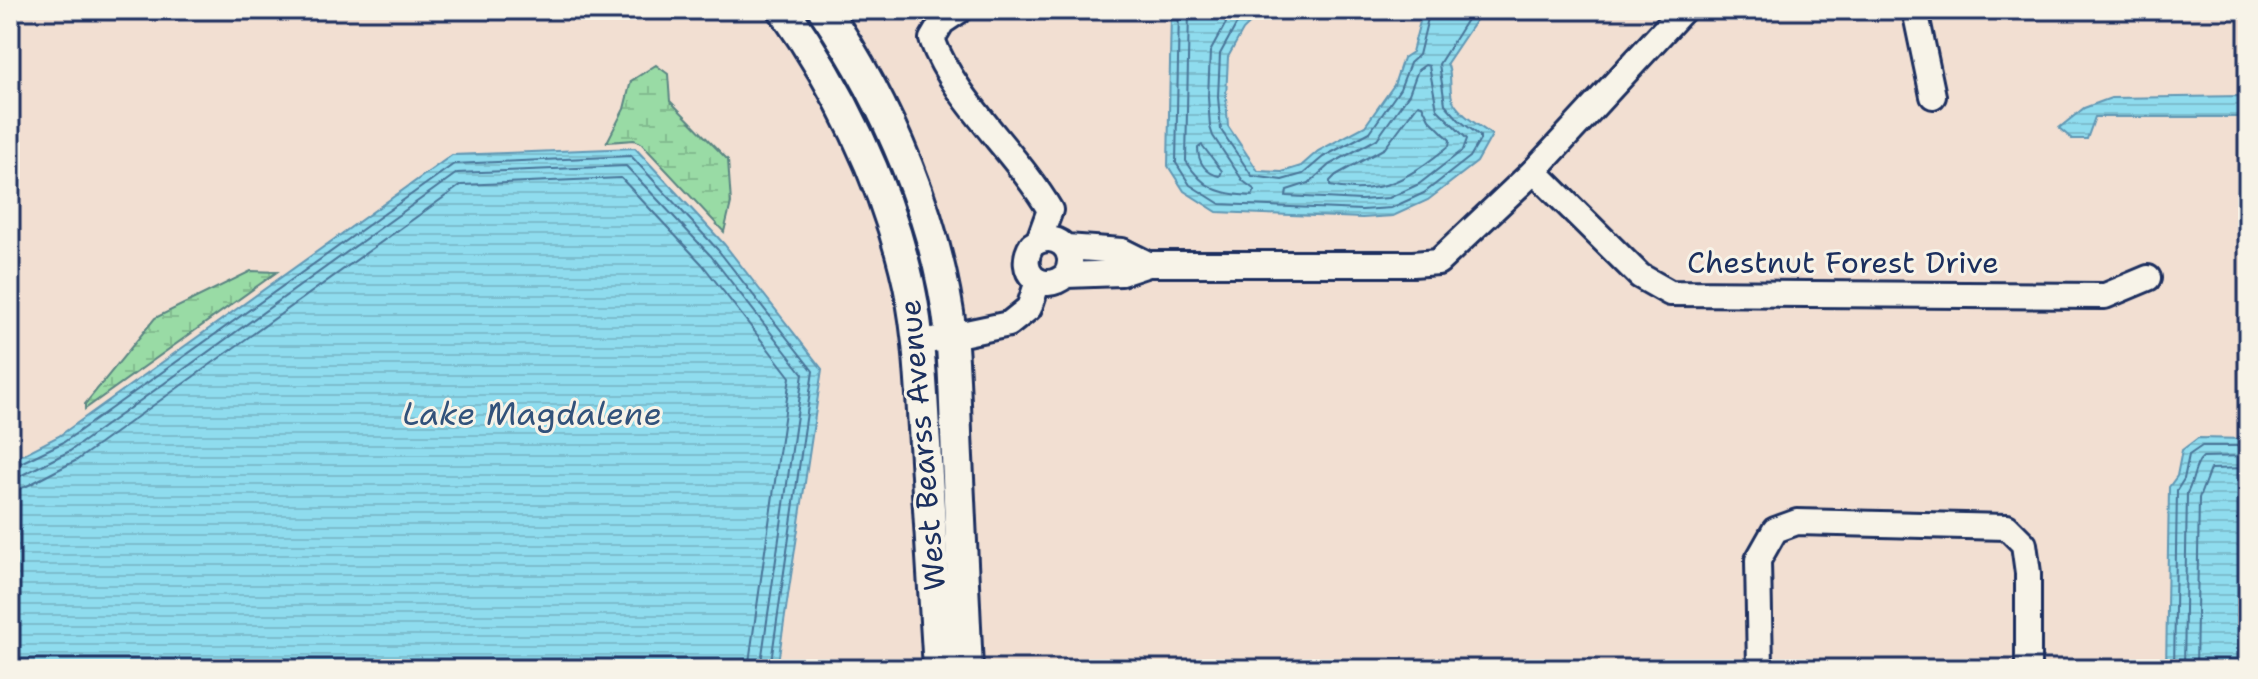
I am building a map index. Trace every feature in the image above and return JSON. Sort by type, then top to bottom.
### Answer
[{"type":"main road","name":"West Bearss Avenue","points":[[784,10],[830,78],[868,157],[886,203],[905,270],[919,343],[939,669]]},
{"type":"main road","name":"West Bearss Avenue","points":[[824,10],[863,71],[902,154],[929,236],[951,335],[967,669]]},
{"type":"street","points":[[960,10],[942,22],[932,39],[942,66],[1033,181],[1050,210],[1039,240],[1030,248],[1026,259],[1028,270],[1038,281],[1049,284],[1059,281],[1066,275],[1071,260],[1066,247]]},
{"type":"street","points":[[1066,275],[1121,273],[1148,264],[1438,262],[1534,171],[1683,10]]},
{"type":"street","points":[[1915,10],[1933,96]]},
{"type":"street","name":"Chestnut Forest Drive","points":[[1534,171],[1640,276],[1670,293],[2105,296],[2148,278]]},
{"type":"street","points":[[1039,240],[1052,239],[1066,247],[1122,251],[1148,264]]},
{"type":"street","points":[[919,343],[1009,324],[1029,308],[1038,281]]},
{"type":"street","points":[[1760,669],[1758,560],[1775,530],[1797,522],[2007,527],[2024,544],[2028,573],[2028,669]]},
{"type":"green space","points":[[656,65],[668,74],[670,101],[728,160],[731,203],[724,232],[641,143],[634,140],[607,142],[624,109],[631,81]]},
{"type":"green space","points":[[251,271],[277,272],[85,409],[85,404],[155,318]]},
{"type":"water","points":[[1171,10],[1264,10],[1243,30],[1228,57],[1226,97],[1228,126],[1258,171],[1282,172],[1301,166],[1318,151],[1365,126],[1394,85],[1403,58],[1412,52],[1423,10],[1485,10],[1447,63],[1456,106],[1492,135],[1477,162],[1428,200],[1393,216],[1362,218],[1217,212],[1184,191],[1168,166]]},
{"type":"water","points":[[2111,98],[2248,98],[2248,117],[2095,117],[2087,139],[2072,139],[2059,128],[2084,108]]},
{"type":"water","name":"Lake Magdalene","points":[[635,148],[724,244],[822,369],[777,669],[10,669],[10,461],[59,436],[452,155]]},
{"type":"water","points":[[2198,438],[2248,439],[2248,669],[2166,669],[2169,487],[2177,476],[2182,450]]}]
